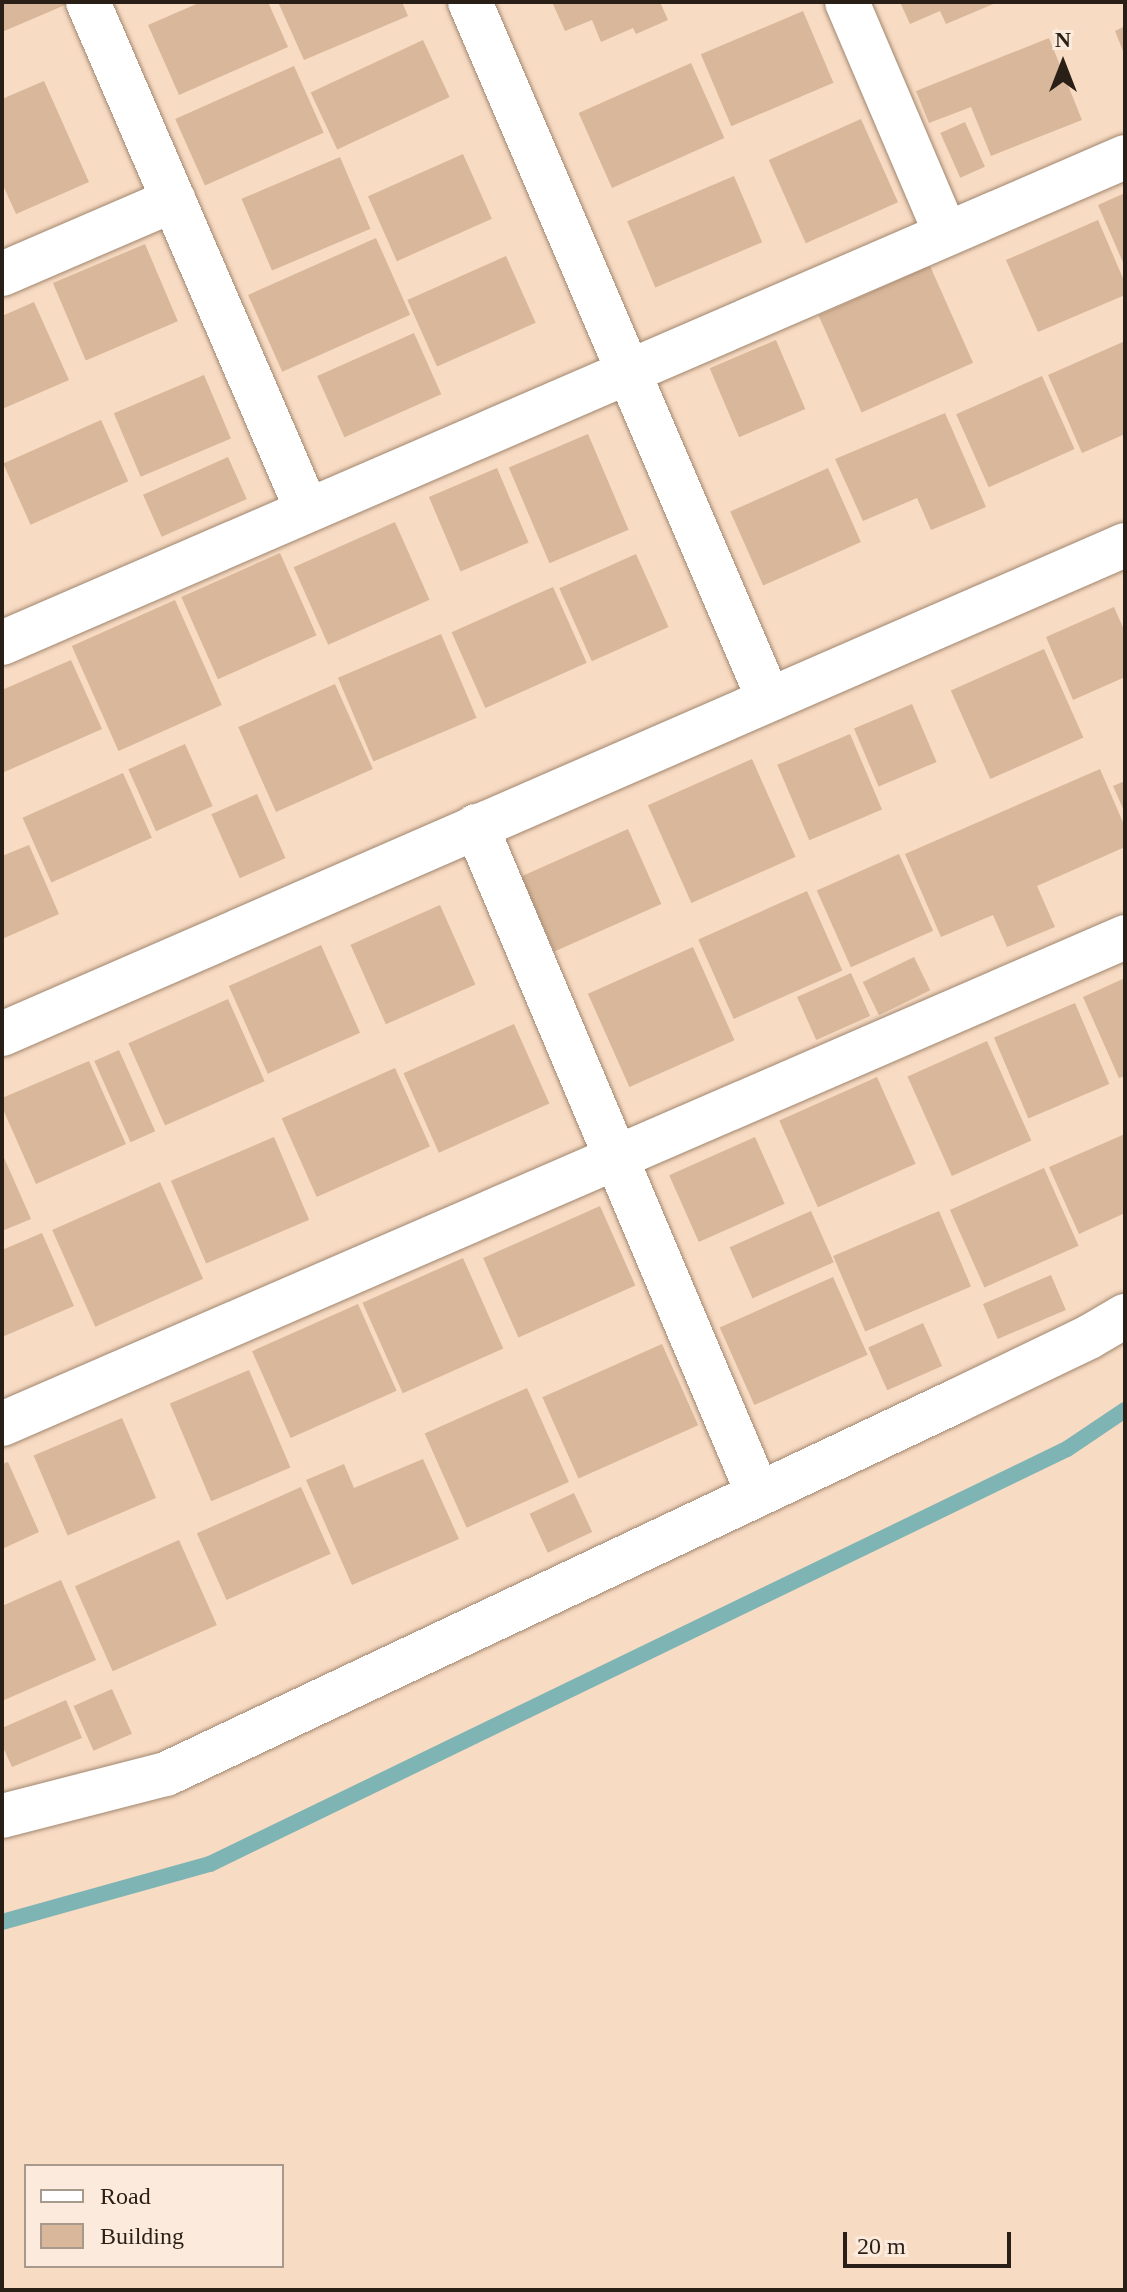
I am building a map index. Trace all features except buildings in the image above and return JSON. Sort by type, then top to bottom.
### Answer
[{"type":"street","points":[[88,2],[307,510]]},
{"type":"street","points":[[470,2],[626,373],[769,700]]},
{"type":"street","points":[[847,2],[946,234]]},
{"type":"street","points":[[2,643],[1125,157]]},
{"type":"street","points":[[2,274],[174,200]]},
{"type":"street","points":[[2,1034],[1125,545]]},
{"type":"street","points":[[476,826],[758,1494]]},
{"type":"street","points":[[2,1424],[1125,937]]},
{"type":"street","points":[[2,1816],[166,1774],[1089,1337],[1125,1316]]},
{"type":"waterway","points":[[2,1922],[210,1864],[1067,1449],[1125,1410]]}]
